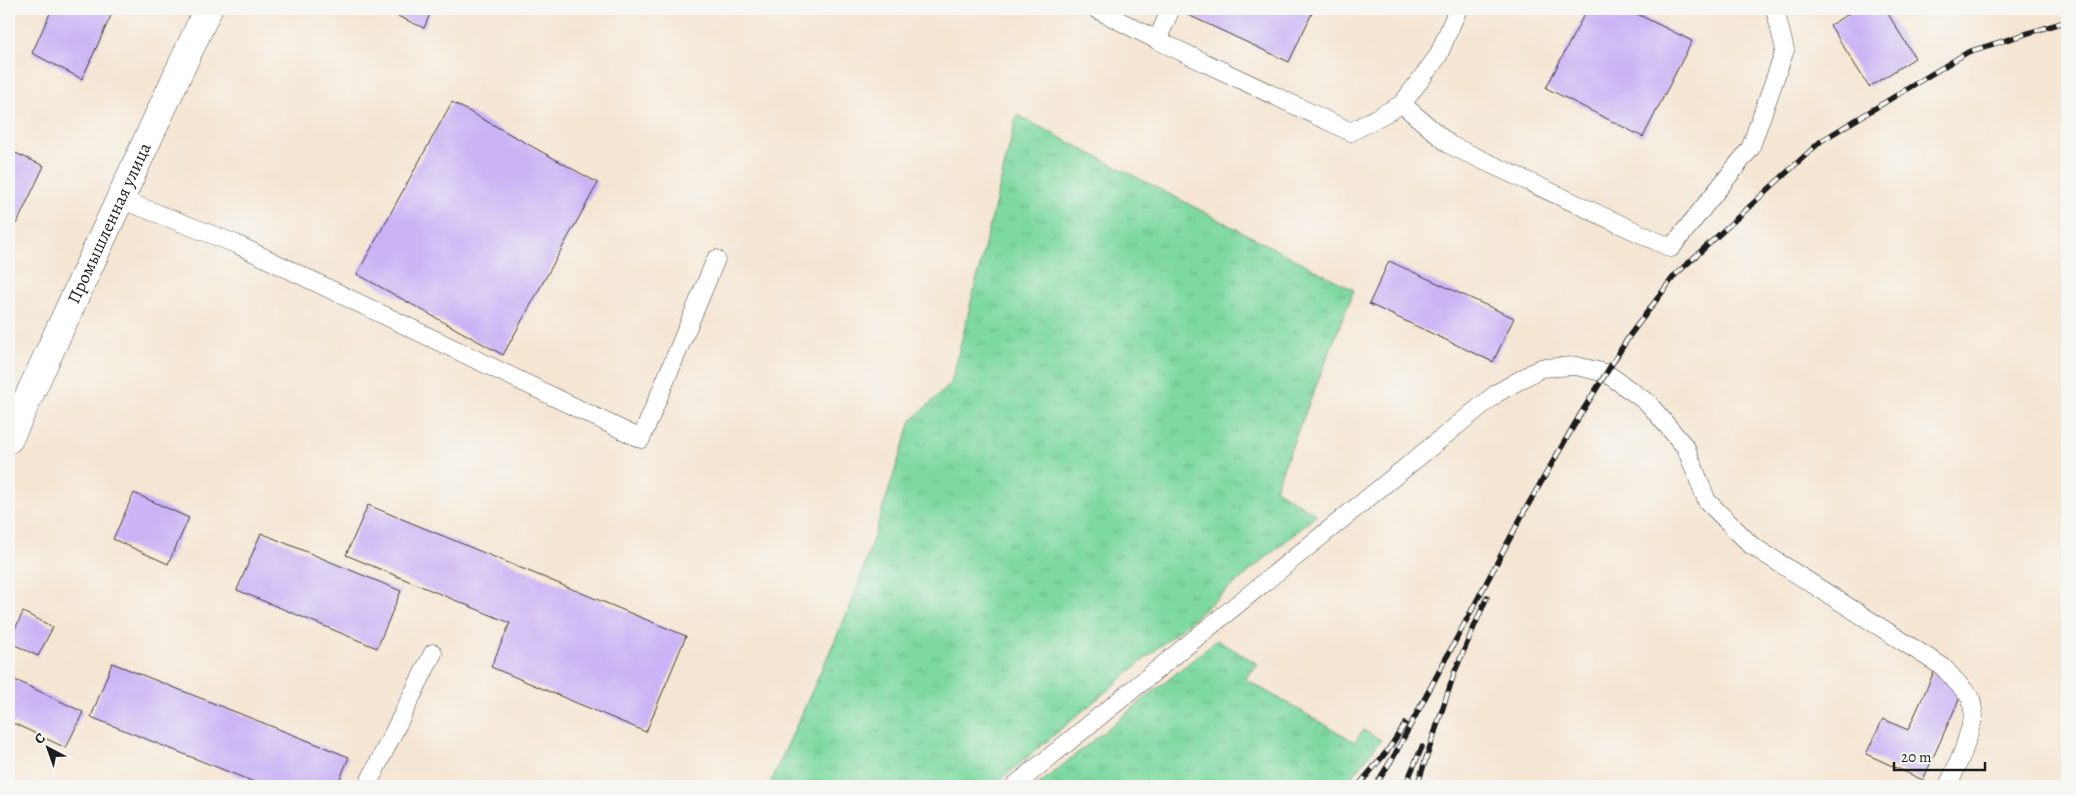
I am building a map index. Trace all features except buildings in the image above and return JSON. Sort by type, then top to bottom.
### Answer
[{"type":"street","name":"Промышленная улица","points":[[9,439],[208,9]]},
{"type":"lane","points":[[1096,9],[1351,132],[1402,104],[1438,56],[1458,9]]},
{"type":"lane","points":[[1157,40],[1171,9]]},
{"type":"lane","points":[[1402,104],[1450,145],[1671,248],[1750,149],[1785,50],[1775,9]]},
{"type":"lane","points":[[120,200],[236,244],[641,439],[716,260]]},
{"type":"lane","points":[[1014,786],[1497,393],[1541,368],[1576,366],[1606,373],[1648,403],[1686,448],[1707,501],[1751,545],[1943,667],[1971,698],[1974,716],[1963,752],[1948,786]]},
{"type":"lane","points":[[367,786],[433,653]]},
{"type":"green space","points":[[1017,115],[1354,290],[1275,489],[1317,515],[993,786],[769,786],[854,598],[911,421],[951,384]]},
{"type":"green space","points":[[1217,640],[1258,664],[1245,679],[1355,742],[1363,730],[1381,740],[1345,786],[1037,786]]},
{"type":"railway","points":[[1375,786],[1394,756],[1525,510],[1580,415],[1630,335],[1675,275],[1821,141],[1968,52],[2067,21]]},
{"type":"railway","points":[[1417,786],[1455,671],[1487,597]]},
{"type":"railway","points":[[1358,786],[1388,750],[1405,724]]},
{"type":"railway","points":[[1405,786],[1422,747]]}]
